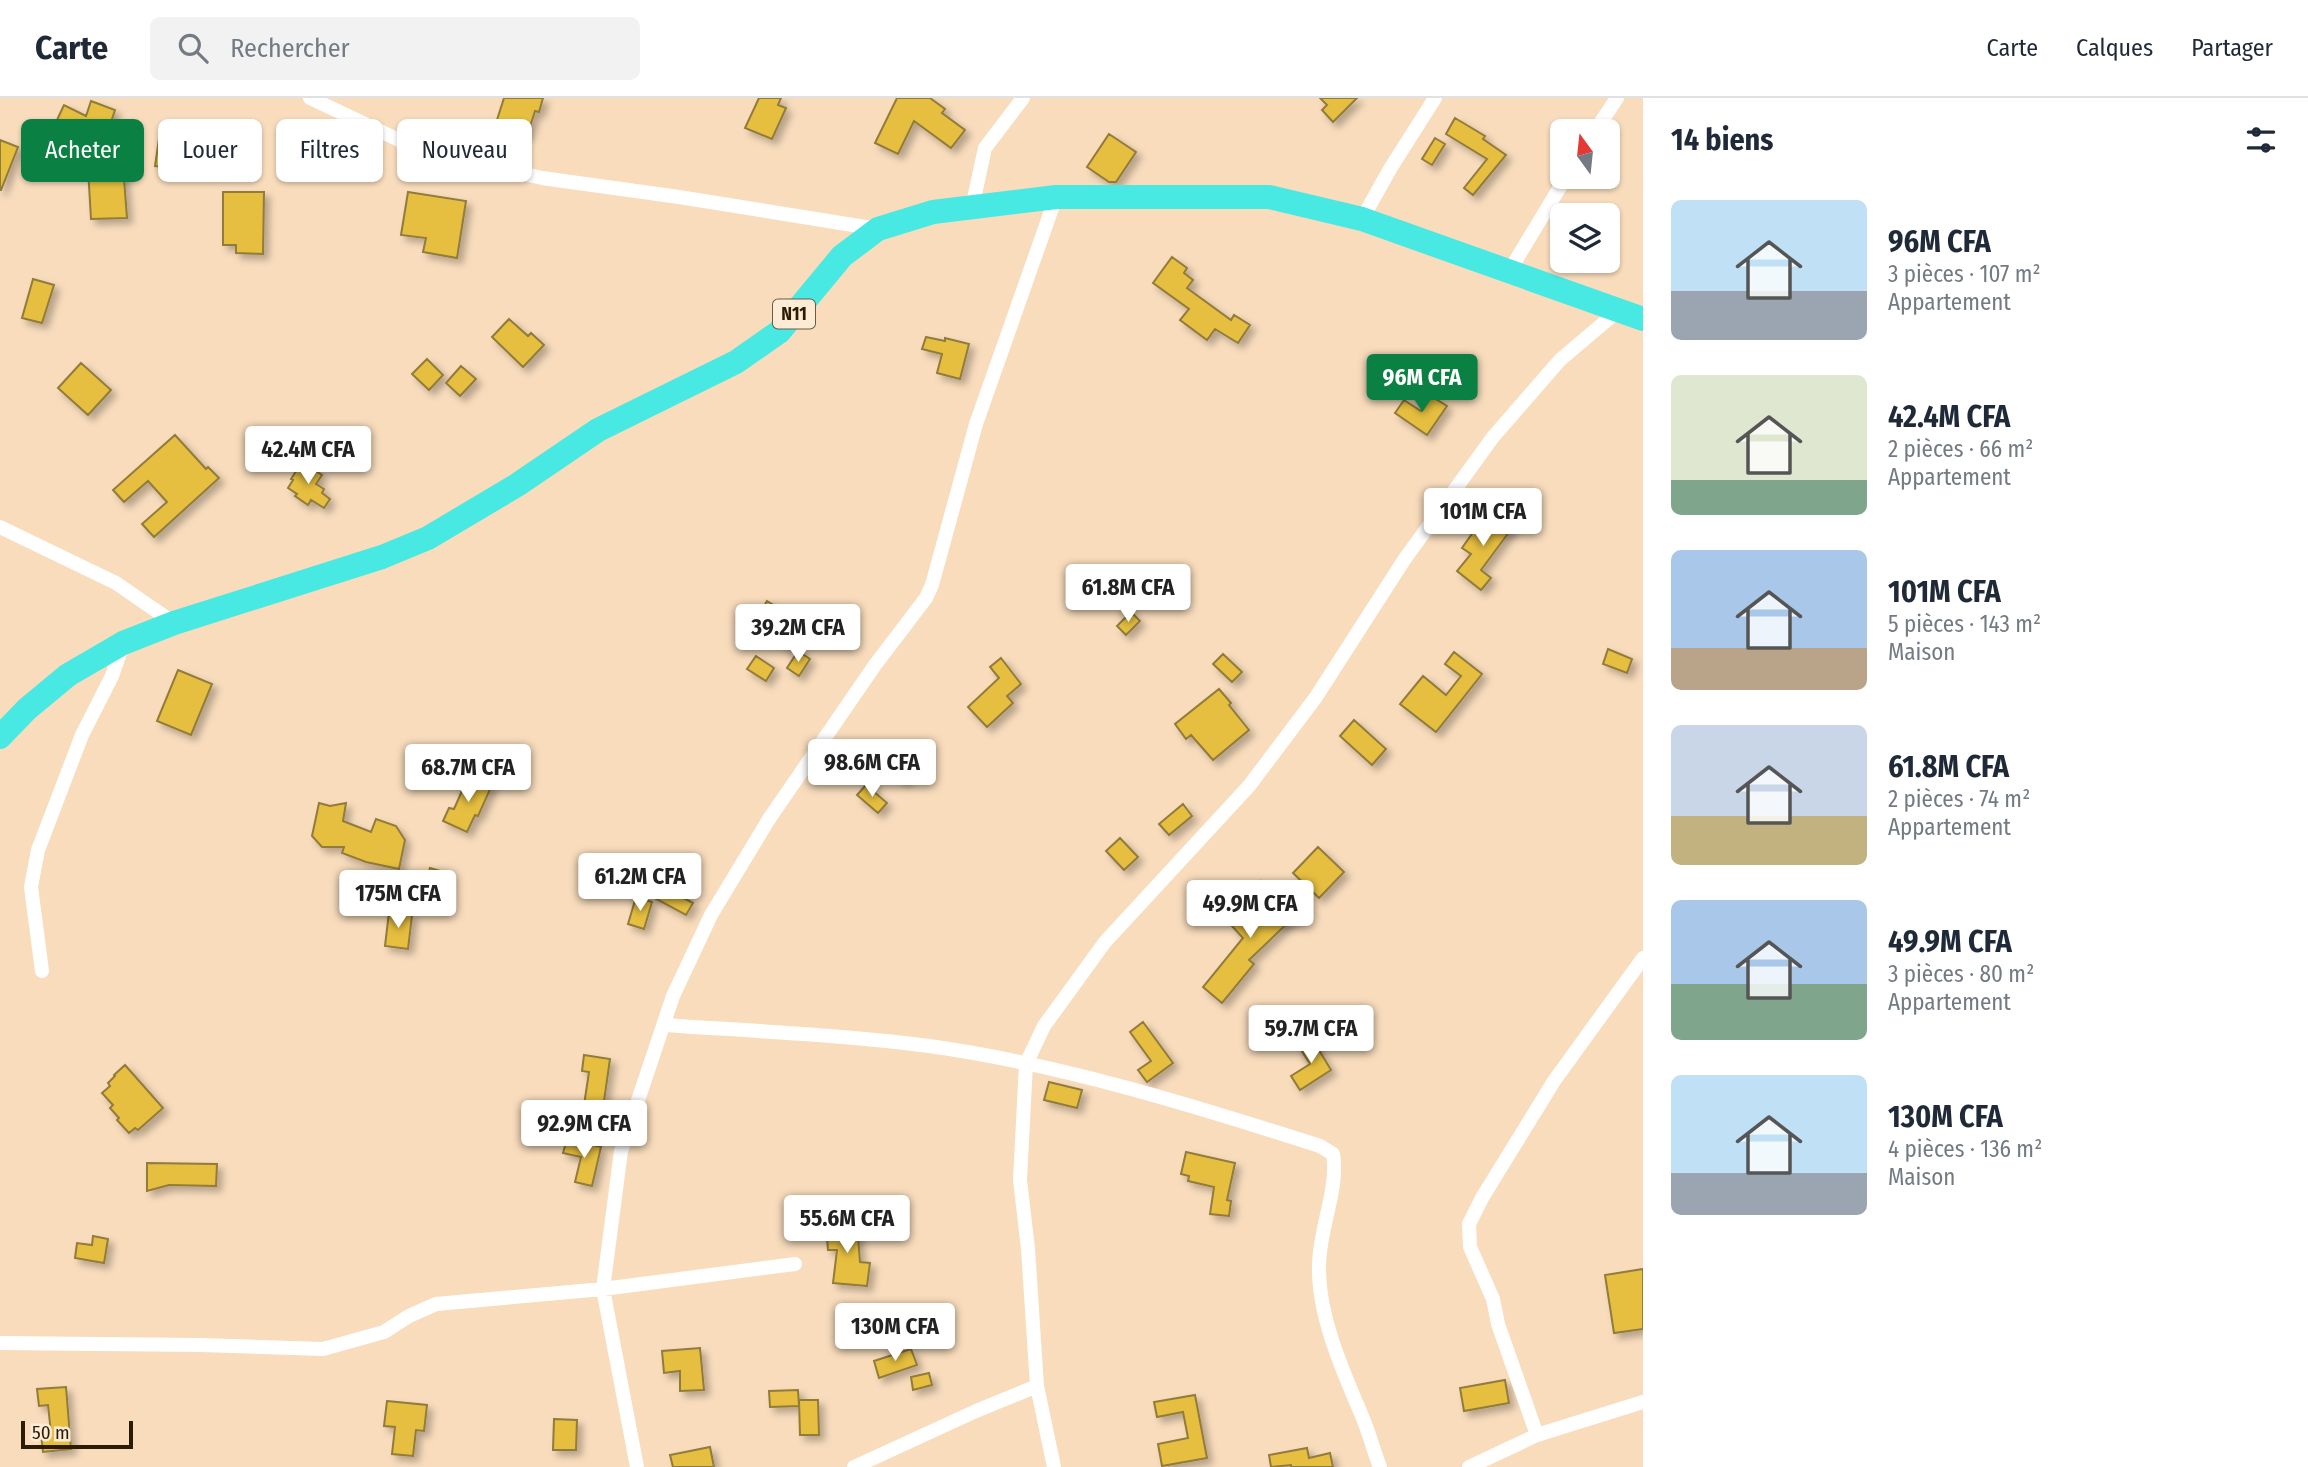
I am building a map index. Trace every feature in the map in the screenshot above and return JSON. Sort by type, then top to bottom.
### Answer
[{"type":"highway","name":"N11","points":[[0,737],[27,709],[68,675],[123,643],[382,557],[428,538],[517,485],[598,430],[745,357],[779,332],[842,256],[878,229],[933,212],[1056,197],[1269,197],[1362,219],[1643,319]]},
{"type":"street","points":[[310,98],[420,150],[433,153],[542,178],[878,229]]},
{"type":"street","points":[[972,208],[985,148],[1023,98]]},
{"type":"street","points":[[1362,219],[1435,98]]},
{"type":"street","points":[[1603,119],[1618,98]]},
{"type":"street","points":[[1510,270],[1559,189]]},
{"type":"street","points":[[637,1467],[603,1289],[621,1151],[673,996],[710,915],[769,819],[875,665],[926,598],[932,585],[976,424],[1056,197]]},
{"type":"street","points":[[1055,1467],[1037,1386],[1028,1249],[1020,1180],[1026,1064],[1044,1026],[1105,942],[1249,786],[1317,697],[1404,560],[1493,437],[1560,360],[1620,309]]},
{"type":"street","points":[[0,527],[116,583],[174,624]]},
{"type":"street","points":[[42,971],[31,887],[38,850],[82,735],[112,676],[123,643]]},
{"type":"street","points":[[1537,1435],[1498,1324],[1493,1298],[1470,1247],[1469,1224],[1482,1198],[1554,1081],[1643,958]]},
{"type":"street","points":[[664,1025],[793,1033],[930,1046],[1026,1064],[1219,1114],[1320,1146],[1333,1154],[1336,1170],[1323,1227],[1318,1267],[1324,1309],[1337,1353],[1380,1467]]},
{"type":"street","points":[[0,1343],[323,1349],[384,1332],[409,1316],[436,1304],[603,1289],[795,1264]]},
{"type":"street","points":[[854,1467],[1037,1386]]},
{"type":"street","points":[[1469,1467],[1537,1435],[1643,1402]]},
{"type":"building","points":[[504,98],[543,98],[539,112],[535,111],[532,120],[497,119]]},
{"type":"building","points":[[759,98],[781,98],[778,105],[786,108],[772,139],[745,128]]},
{"type":"building","points":[[897,98],[930,98],[945,109],[942,113],[965,130],[951,148],[914,121],[898,154],[875,143]]},
{"type":"building","points":[[1320,98],[1357,98],[1333,122],[1322,110],[1327,105]]},
{"type":"building","points":[[91,101],[115,110],[112,119],[57,119],[64,105],[86,116]]},
{"type":"building","points":[[1455,118],[1485,136],[1483,139],[1506,155],[1473,195],[1464,188],[1487,159],[1446,134]]},
{"type":"building","points":[[1109,134],[1136,152],[1116,182],[1109,182],[1087,167]]},
{"type":"building","points":[[1435,138],[1445,144],[1432,165],[1422,159]]},
{"type":"building","points":[[0,140],[18,147],[1,190],[0,190]]},
{"type":"building","points":[[158,146],[158,166],[155,166]]},
{"type":"building","points":[[89,182],[124,182],[127,218],[91,219]]},
{"type":"building","points":[[223,192],[264,192],[263,254],[236,253],[236,245],[223,245]]},
{"type":"building","points":[[408,192],[466,201],[457,258],[423,252],[426,238],[401,235]]},
{"type":"building","points":[[1172,257],[1187,268],[1184,273],[1193,280],[1187,288],[1231,320],[1234,315],[1250,325],[1238,343],[1215,329],[1207,340],[1180,320],[1189,309],[1153,283]]},
{"type":"building","points":[[33,279],[54,285],[42,323],[22,318]]},
{"type":"building","points":[[509,319],[528,336],[531,333],[544,345],[523,367],[492,337]]},
{"type":"building","points":[[926,337],[969,344],[960,379],[937,373],[942,354],[922,349]]},
{"type":"building","points":[[427,359],[443,375],[429,390],[412,374]]},
{"type":"building","points":[[81,363],[111,390],[88,415],[58,388]]},
{"type":"building","points":[[461,366],[476,379],[460,396],[446,383]]},
{"type":"building","points":[[1431,396],[1447,406],[1427,435],[1395,413],[1404,400],[1421,411]]},
{"type":"building","points":[[175,435],[206,469],[208,467],[219,478],[154,537],[142,524],[167,502],[148,481],[124,502],[113,490]]},
{"type":"building","points":[[302,462],[322,475],[316,484],[324,489],[322,493],[330,499],[324,508],[311,500],[308,505],[288,488]]},
{"type":"building","points":[[1488,511],[1512,528],[1481,570],[1491,578],[1481,590],[1457,571],[1471,554],[1462,548]]},
{"type":"building","points":[[767,601],[799,620],[785,646],[752,627]]},
{"type":"building","points":[[1131,612],[1140,621],[1126,635],[1117,626]]},
{"type":"building","points":[[1608,649],[1632,659],[1627,673],[1603,664]]},
{"type":"building","points":[[798,651],[810,659],[799,676],[787,668]]},
{"type":"building","points":[[1454,652],[1482,674],[1436,732],[1400,704],[1423,676],[1446,695],[1461,676],[1445,664]]},
{"type":"building","points":[[1223,654],[1242,672],[1232,682],[1213,664]]},
{"type":"building","points":[[756,656],[774,668],[766,681],[747,669]]},
{"type":"building","points":[[1001,658],[1021,684],[1007,696],[1013,703],[987,727],[968,707],[999,678],[990,667]]},
{"type":"building","points":[[178,670],[212,684],[191,735],[157,721]]},
{"type":"building","points":[[1219,689],[1249,730],[1213,760],[1191,735],[1186,739],[1175,724]]},
{"type":"building","points":[[1354,720],[1386,749],[1372,765],[1340,736]]},
{"type":"building","points":[[896,746],[918,761],[904,781],[882,766]]},
{"type":"building","points":[[469,775],[492,785],[478,816],[475,815],[467,832],[443,821],[449,808],[454,809]]},
{"type":"building","points":[[866,785],[887,803],[878,813],[857,795]]},
{"type":"building","points":[[319,803],[330,806],[346,803],[343,821],[371,832],[376,819],[396,826],[405,840],[399,869],[366,862],[342,853],[344,847],[322,847],[312,836]]},
{"type":"building","points":[[1183,804],[1192,816],[1169,835],[1159,824]]},
{"type":"building","points":[[1120,838],[1138,857],[1124,870],[1106,851]]},
{"type":"building","points":[[1318,847],[1344,872],[1319,898],[1293,873]]},
{"type":"building","points":[[430,868],[447,873],[437,906],[411,897],[416,882],[425,885]]},
{"type":"building","points":[[1261,881],[1295,916],[1249,960],[1254,964],[1222,1003],[1203,987],[1243,938],[1232,926],[1257,903],[1248,894]]},
{"type":"building","points":[[655,883],[693,903],[686,915],[649,895]]},
{"type":"building","points":[[636,897],[652,902],[644,929],[628,924]]},
{"type":"building","points":[[389,912],[412,915],[408,949],[385,946]]},
{"type":"building","points":[[1143,1022],[1173,1063],[1147,1082],[1138,1070],[1151,1061],[1130,1032]]},
{"type":"building","points":[[1311,1037],[1331,1070],[1300,1090],[1291,1076],[1310,1064],[1298,1045]]},
{"type":"building","points":[[584,1055],[610,1059],[603,1108],[584,1105],[589,1072],[582,1071]]},
{"type":"building","points":[[125,1065],[163,1108],[138,1130],[135,1128],[129,1133],[117,1120],[119,1118],[110,1108],[113,1105],[102,1093],[110,1086],[108,1083],[114,1075]]},
{"type":"building","points":[[1049,1082],[1082,1090],[1077,1108],[1044,1100]]},
{"type":"building","points":[[567,1139],[601,1147],[592,1186],[575,1182],[581,1157],[563,1153]]},
{"type":"building","points":[[1186,1152],[1235,1163],[1227,1200],[1231,1201],[1229,1216],[1210,1214],[1214,1187],[1188,1181],[1189,1176],[1181,1174]]},
{"type":"building","points":[[147,1163],[217,1164],[216,1186],[169,1185],[147,1191]]},
{"type":"building","points":[[857,1224],[860,1262],[870,1263],[867,1286],[833,1283],[837,1250],[828,1250],[826,1226]]},
{"type":"building","points":[[93,1236],[108,1239],[104,1263],[75,1258],[77,1243],[92,1245]]},
{"type":"building","points":[[1643,1269],[1643,1329],[1614,1333],[1605,1275]]},
{"type":"building","points":[[700,1348],[704,1390],[680,1391],[680,1371],[664,1373],[662,1351]]},
{"type":"building","points":[[911,1349],[917,1365],[879,1378],[874,1361]]},
{"type":"building","points":[[929,1373],[932,1385],[913,1390],[911,1377]]},
{"type":"building","points":[[1505,1380],[1509,1403],[1464,1411],[1460,1388]]},
{"type":"building","points":[[66,1387],[71,1449],[43,1452],[41,1434],[51,1433],[48,1405],[39,1406],[37,1389]]},
{"type":"building","points":[[798,1390],[799,1406],[770,1407],[769,1391]]},
{"type":"building","points":[[1195,1395],[1207,1458],[1162,1466],[1158,1444],[1188,1438],[1183,1412],[1157,1417],[1154,1402]]},
{"type":"building","points":[[799,1400],[818,1400],[819,1435],[800,1435]]},
{"type":"building","points":[[387,1401],[427,1405],[424,1431],[416,1430],[413,1456],[392,1454],[395,1427],[384,1426]]},
{"type":"building","points":[[554,1419],[577,1420],[576,1450],[553,1450]]},
{"type":"building","points":[[710,1447],[714,1467],[673,1467],[670,1455]]},
{"type":"building","points":[[1307,1448],[1309,1458],[1330,1453],[1333,1467],[1271,1467],[1269,1455]]}]
